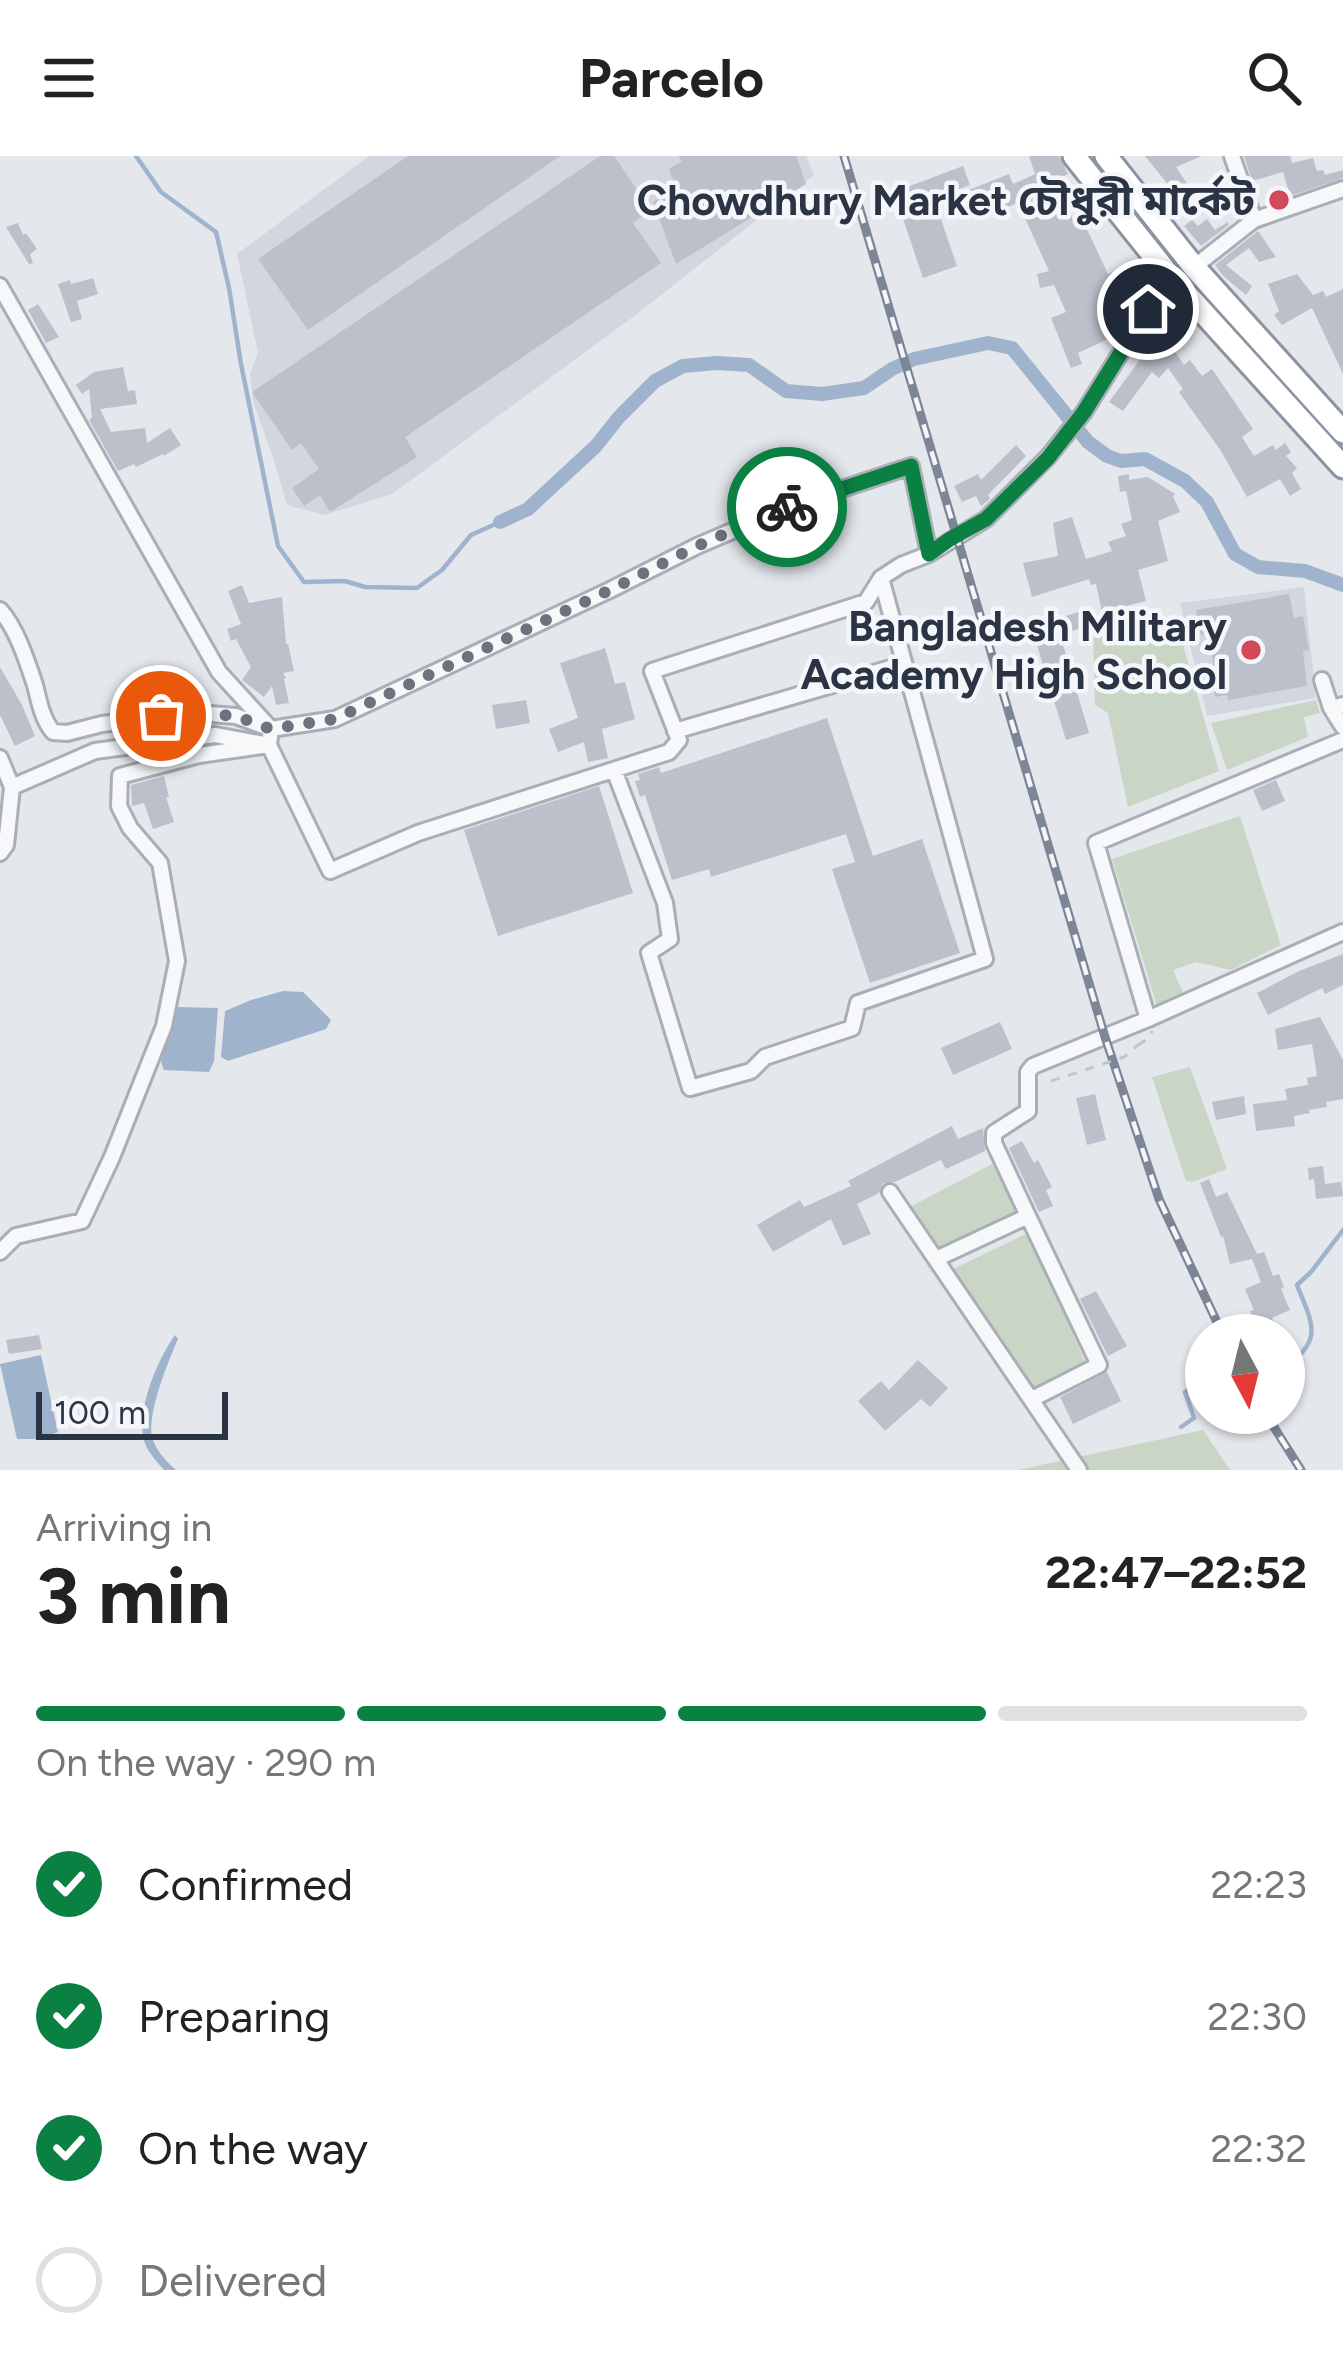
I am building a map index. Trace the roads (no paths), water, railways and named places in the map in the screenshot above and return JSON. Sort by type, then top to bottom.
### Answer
[{"type":"highway","points":[[1074,156],[1169,275],[1343,467]]},
{"type":"highway","points":[[1106,156],[1194,267],[1343,432]]},
{"type":"street","points":[[1232,156],[1254,220]]},
{"type":"street","points":[[1194,267],[1254,220],[1343,189]]},
{"type":"street","points":[[0,286],[219,672],[270,737],[330,871],[418,833],[669,752],[679,740],[652,671],[866,602],[880,578],[986,519],[1048,458],[1084,412],[1169,275]]},
{"type":"street","points":[[0,1252],[16,1236],[82,1221],[164,1026],[177,962],[160,862],[130,828],[118,806],[120,776],[335,719],[697,546],[788,507],[911,466],[929,554]]},
{"type":"street","points":[[614,770],[665,903],[670,939],[649,952],[690,1088],[751,1070],[765,1057],[852,1028],[858,1004],[985,959],[880,578]]},
{"type":"street","points":[[0,610],[53,732],[197,713],[236,716],[270,737]]},
{"type":"street","points":[[675,731],[904,664]]},
{"type":"street","points":[[1322,680],[1343,727]]},
{"type":"street","points":[[12,787],[95,751],[215,735],[270,737]]},
{"type":"street","points":[[1148,1019],[1096,843],[1343,740]]},
{"type":"street","points":[[0,758],[12,787],[6,845],[0,853]]},
{"type":"street","points":[[1032,1399],[1099,1365],[994,1143],[994,1133],[1028,1111],[1028,1072],[1343,932]]},
{"type":"street","points":[[890,1192],[1075,1465]]},
{"type":"street","points":[[936,1259],[1028,1216]]},
{"type":"water","points":[[283,991],[303,992],[331,1020],[326,1029],[228,1061],[221,1057],[225,1011]]},
{"type":"water","points":[[177,1007],[218,1008],[209,1072],[164,1070],[161,1062]]},
{"type":"water","points":[[175,1335],[178,1339],[159,1388],[151,1427],[156,1447],[176,1470],[164,1470],[146,1446],[143,1420],[154,1373]]},
{"type":"water","points":[[41,1355],[58,1432],[40,1439],[17,1439],[0,1364]]},
{"type":"waterway","points":[[136,156],[161,192],[216,232],[278,546],[304,582],[417,588],[442,570],[471,535],[500,522]]},
{"type":"waterway","points":[[500,522],[528,509],[596,446],[655,381],[683,366],[749,365],[786,391],[822,394],[864,388],[914,359],[988,343],[1012,348],[1088,442],[1107,456],[1121,461],[1145,459],[1185,481],[1207,502],[1235,554],[1258,567],[1305,571],[1343,585]]},
{"type":"waterway","points":[[1305,1349],[1312,1330],[1297,1285],[1343,1230]]},
{"type":"waterway","points":[[1181,1427],[1185,1424]]},
{"type":"railway","points":[[844,156],[1105,1037],[1159,1199],[1213,1314]]},
{"type":"railway","points":[[1278,1434],[1301,1470]]},
{"type":"place","name":"Chowdhury Market চৌধুরী মার্কেট","points":[[1279,200]]},
{"type":"place","name":"Bangladesh Military Academy High School","points":[[1251,650]]}]
